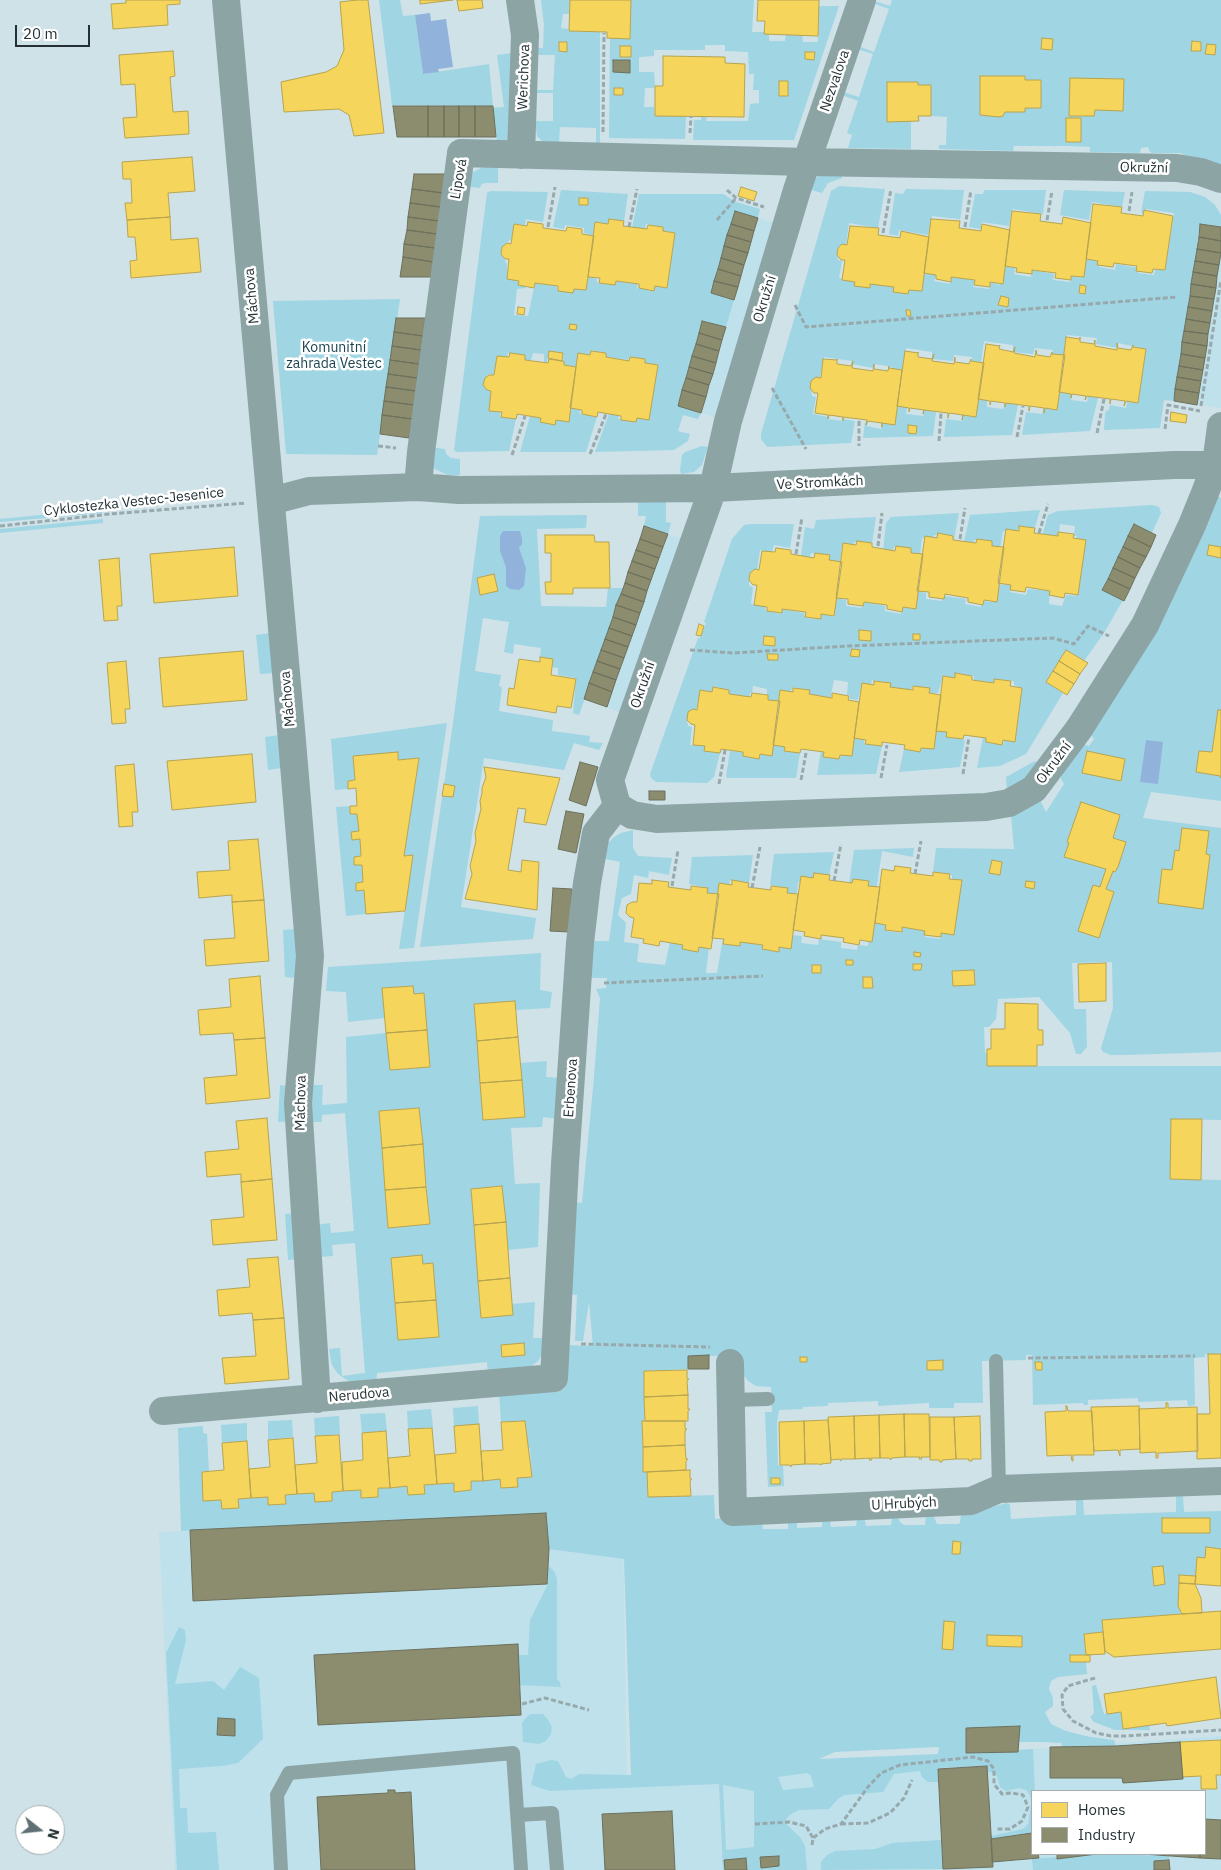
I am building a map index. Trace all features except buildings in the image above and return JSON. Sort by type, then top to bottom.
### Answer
[{"type":"street","name":"Máchova","points":[[226,0],[310,956],[298,1103],[318,1398]]},
{"type":"street","name":"Werichova","points":[[520,0],[525,35],[521,155]]},
{"type":"street","name":"Nezvalova","points":[[807,162],[862,0]]},
{"type":"street","name":"Lipová","points":[[418,487],[461,153],[807,162]]},
{"type":"street","name":"Okružní","points":[[1211,418],[1218,465],[1145,625],[1080,729],[1034,789],[1009,803],[986,807],[657,819],[632,815],[617,806],[610,780],[713,488],[728,421],[794,198],[807,162],[1178,168],[1201,172],[1221,179]]},
{"type":"street","name":"Ve Stromkách","points":[[271,501],[309,491],[418,487],[459,490],[713,488],[1174,465],[1218,465]]},
{"type":"street","name":"Erbenova","points":[[554,1378],[565,1164],[587,883],[596,833],[617,806]]},
{"type":"street","name":"U Hrubých","points":[[723,1355],[730,1400],[733,1512],[971,1501],[999,1488],[1221,1482]]},
{"type":"street","name":"Nerudova","points":[[163,1411],[554,1378]]},
{"type":"lane","points":[[996,1361],[999,1488]]},
{"type":"lane","points":[[730,1400],[768,1399]]},
{"type":"lane","points":[[281,1870],[277,1795],[288,1773],[513,1753],[521,1870]]},
{"type":"lane","points":[[518,1815],[552,1813],[557,1870]]},
{"type":"path","points":[[603,156],[604,33]]},
{"type":"path","points":[[689,142],[691,116]]},
{"type":"path","points":[[883,233],[892,183]]},
{"type":"path","points":[[965,227],[972,185]]},
{"type":"path","points":[[1047,220],[1053,186]]},
{"type":"path","points":[[548,227],[555,187]]},
{"type":"path","points":[[1128,211],[1133,187]]},
{"type":"path","points":[[629,227],[637,189]]},
{"type":"path","points":[[727,190],[736,198],[766,208]]},
{"type":"path","points":[[718,220],[736,198]]},
{"type":"path","points":[[1201,406],[1221,280]]},
{"type":"path","points":[[795,305],[806,327],[1177,297]]},
{"type":"path","points":[[772,388],[806,448]]},
{"type":"path","points":[[1097,433],[1104,399]]},
{"type":"path","points":[[1165,429],[1168,405],[1211,418]]},
{"type":"path","points":[[1018,437],[1023,406]]},
{"type":"path","points":[[939,441],[941,413]]},
{"type":"path","points":[[590,454],[606,414]]},
{"type":"path","points":[[512,455],[525,416]]},
{"type":"path","points":[[859,421],[859,446]]},
{"type":"path","points":[[378,446],[399,448]]},
{"type":"path","name":"Cyklostezka Vestec-Jesenice","points":[[0,526],[110,514],[271,501]]},
{"type":"path","points":[[1040,534],[1048,504]]},
{"type":"path","points":[[960,539],[965,508]]},
{"type":"path","points":[[878,546],[882,513]]},
{"type":"path","points":[[796,554],[802,516]]},
{"type":"path","points":[[690,650],[733,653],[848,646],[1054,638],[1074,644],[1088,626],[1130,648]]},
{"type":"path","points":[[963,774],[969,738]]},
{"type":"path","points":[[882,778],[886,745]]},
{"type":"path","points":[[719,784],[726,750]]},
{"type":"path","points":[[801,780],[806,753]]},
{"type":"path","points":[[915,874],[922,841]]},
{"type":"path","points":[[834,880],[840,844]]},
{"type":"path","points":[[752,888],[760,847]]},
{"type":"path","points":[[672,886],[678,850]]},
{"type":"path","points":[[578,984],[763,976]]},
{"type":"path","points":[[556,1341],[723,1355]]},
{"type":"path","points":[[1028,1358],[1195,1356]]},
{"type":"path","points":[[1095,1678],[1068,1686],[1062,1696],[1063,1708],[1073,1721],[1096,1733],[1126,1736],[1221,1730]]},
{"type":"path","points":[[522,1704],[546,1698],[589,1710]]},
{"type":"path","points":[[841,1824],[881,1773],[900,1765],[973,1757],[988,1761],[994,1769],[994,1784],[1002,1794],[1023,1795],[1028,1808],[1022,1821],[1010,1829],[997,1830]]},
{"type":"path","points":[[813,1838],[825,1829],[841,1824],[868,1823],[890,1813],[904,1798],[912,1780]]},
{"type":"path","points":[[755,1824],[789,1822],[806,1826],[813,1838],[812,1845]]},
{"type":"shaded area","points":[[430,13],[431,21],[446,19],[453,67],[438,69],[439,72],[423,74],[415,15]]},
{"type":"shaded area","points":[[735,211],[786,226],[728,421],[678,406],[702,321],[726,327],[734,300],[711,293]]},
{"type":"shaded area","points":[[1200,224],[1221,227],[1221,408],[1174,401]]},
{"type":"shaded area","points":[[644,526],[693,543],[632,717],[584,699]]},
{"type":"shaded area","points":[[503,531],[520,531],[522,544],[519,548],[526,568],[524,586],[519,590],[510,589],[506,586],[506,567],[500,551],[500,536]]},
{"type":"shaded area","points":[[1146,740],[1163,742],[1158,784],[1140,782]]},
{"type":"shaded area","points":[[546,1513],[623,1539],[627,1777],[1221,1736],[1221,1870],[175,1870],[159,1532]]},
{"type":"green space","points":[[379,0],[400,0],[403,16],[415,15],[423,74],[489,64],[493,106],[392,105]]},
{"type":"green space","points":[[541,0],[570,0],[569,14],[563,14],[561,28],[568,29],[569,31],[600,32],[600,145],[596,145],[596,128],[560,127],[559,144],[544,143],[537,136],[535,121],[553,121],[553,93],[535,93],[536,90],[553,90],[555,55],[534,55],[536,48],[543,48],[544,25]]},
{"type":"green space","points":[[630,0],[754,0],[752,32],[769,32],[769,41],[785,41],[786,33],[802,34],[803,42],[818,42],[819,6],[839,6],[794,140],[693,140],[694,120],[701,120],[701,117],[707,117],[706,121],[748,121],[750,104],[759,103],[759,90],[753,90],[754,74],[749,74],[748,52],[725,51],[725,45],[705,45],[705,50],[654,50],[654,56],[639,57],[639,72],[654,72],[655,86],[654,88],[645,88],[644,107],[654,107],[655,116],[686,116],[685,139],[609,138],[610,37]]},
{"type":"green space","points":[[892,0],[1221,0],[1221,166],[1192,159],[1181,153],[1152,153],[1148,147],[1141,148],[1140,153],[1090,152],[1090,147],[1070,146],[1014,146],[1013,151],[939,149],[939,145],[946,145],[947,117],[931,116],[931,86],[918,85],[918,82],[887,83],[887,121],[911,121],[911,149],[848,148],[852,135],[847,133],[858,101],[842,95],[843,92],[859,97],[873,54],[857,49],[858,46],[874,52],[889,9],[873,3],[874,1],[890,6]]},
{"type":"green space","points":[[513,53],[509,140],[497,142],[492,108],[504,107],[497,55]]},
{"type":"green space","points":[[483,167],[498,167],[498,183],[484,183],[480,188],[465,186],[471,173]]},
{"type":"green space","points":[[841,173],[842,178],[828,183],[822,193],[808,189],[815,178],[822,175]]},
{"type":"green space","points":[[839,186],[885,189],[878,228],[849,223],[846,245],[842,245],[837,249],[838,260],[842,261],[839,278],[855,282],[854,285],[868,287],[870,284],[873,284],[894,287],[893,292],[908,294],[909,288],[924,273],[936,275],[934,281],[950,284],[951,277],[975,280],[973,287],[989,289],[990,282],[1000,285],[1003,266],[1015,268],[1014,274],[1031,277],[1032,270],[1054,274],[1053,280],[1070,282],[1071,276],[1081,278],[1084,259],[1098,261],[1099,267],[1115,270],[1116,264],[1138,268],[1138,273],[1154,275],[1155,270],[1165,270],[1174,213],[1146,209],[1145,213],[1141,213],[1145,191],[1190,192],[1205,197],[1215,205],[1221,215],[1221,227],[1200,224],[1174,401],[1164,400],[1160,428],[1104,430],[1105,414],[1109,410],[1110,405],[1126,408],[1127,402],[1138,403],[1146,349],[1118,343],[1118,348],[1096,344],[1097,338],[1067,335],[1064,355],[1052,354],[1053,350],[1035,348],[1033,354],[1013,352],[1013,345],[984,341],[981,363],[972,361],[972,357],[954,355],[953,361],[932,359],[932,352],[906,348],[902,373],[891,371],[892,367],[875,364],[873,368],[852,364],[852,361],[824,357],[819,381],[811,385],[812,396],[816,397],[813,414],[828,417],[828,419],[855,421],[851,443],[767,447],[761,439],[761,434],[831,191]]},
{"type":"green space","points":[[906,189],[964,190],[960,221],[959,219],[932,216],[928,235],[899,230],[898,236],[889,234],[895,193],[903,194]]},
{"type":"green space","points":[[561,190],[628,194],[624,221],[609,219],[607,226],[594,236],[584,233],[584,228],[565,225],[564,229],[553,227]]},
{"type":"green space","points":[[984,190],[1046,190],[1043,214],[1012,209],[1009,226],[982,222],[981,229],[969,227],[975,194],[983,194]]},
{"type":"green space","points":[[1064,190],[1125,192],[1122,207],[1092,202],[1089,220],[1060,215]]},
{"type":"green space","points":[[490,191],[548,192],[543,222],[526,219],[525,225],[515,224],[511,239],[502,247],[501,254],[507,264],[507,279],[517,280],[519,285],[525,286],[525,288],[517,289],[514,315],[528,316],[535,283],[556,286],[558,291],[586,290],[588,277],[597,279],[597,283],[614,285],[616,281],[637,284],[637,288],[654,291],[655,286],[667,288],[675,233],[663,231],[663,227],[646,224],[645,230],[632,228],[639,194],[723,194],[736,202],[760,209],[758,218],[735,212],[711,293],[734,300],[726,327],[702,321],[678,405],[701,413],[698,419],[683,415],[678,431],[690,434],[688,441],[674,450],[595,452],[609,414],[619,415],[618,419],[636,422],[637,418],[649,419],[658,365],[645,363],[645,359],[629,357],[628,360],[606,357],[606,353],[590,350],[590,355],[578,353],[576,367],[564,365],[563,353],[549,351],[547,362],[544,362],[544,354],[533,353],[531,360],[525,360],[525,355],[508,353],[507,357],[497,356],[494,375],[488,374],[485,378],[483,385],[487,390],[491,391],[489,410],[500,412],[500,417],[516,419],[509,451],[456,452],[454,450],[487,193]]},
{"type":"green space","name":"Komunitní zahrada Vestec","points":[[400,299],[377,455],[286,454],[273,301]]},
{"type":"green space","points":[[1059,392],[1072,394],[1071,400],[1087,402],[1088,396],[1098,398],[1090,431],[1022,435],[1026,412],[1042,414],[1044,408],[1054,410]]},
{"type":"green space","points":[[976,399],[987,400],[987,407],[1003,409],[1005,403],[1018,405],[1012,435],[944,437],[946,419],[962,421],[963,415],[973,417]]},
{"type":"green space","points":[[897,406],[907,407],[906,414],[923,416],[924,410],[936,412],[933,436],[863,438],[865,422],[867,426],[881,429],[882,423],[895,424]]},
{"type":"green space","points":[[570,408],[580,410],[580,414],[597,417],[586,452],[520,452],[530,416],[541,418],[539,422],[555,425],[556,420],[567,421]]},
{"type":"green space","points":[[702,446],[708,447],[702,465],[694,472],[681,474],[682,455],[685,452]]},
{"type":"green space","points":[[428,447],[445,449],[446,454],[451,458],[460,459],[460,475],[448,475],[435,469],[432,466]]},
{"type":"green space","points":[[1217,496],[1221,498],[1221,801],[1151,792],[1143,818],[1221,828],[1221,1052],[1111,1055],[1103,1052],[1101,1048],[1113,1008],[1112,962],[1072,963],[1074,1009],[1086,1009],[1087,1047],[1081,1054],[1076,1054],[1070,1033],[1039,997],[998,999],[996,1019],[989,1027],[984,1027],[985,1053],[1003,1066],[1221,1066],[1221,1120],[1171,1119],[1171,1179],[1221,1180],[1221,1354],[1205,1354],[1205,1357],[1194,1358],[1195,1405],[1188,1406],[1187,1400],[1138,1402],[1138,1398],[1088,1400],[1088,1405],[1083,1403],[1033,1405],[1032,1355],[1026,1355],[1026,1360],[982,1361],[983,1403],[954,1403],[954,1408],[929,1408],[929,1403],[878,1406],[878,1401],[828,1403],[828,1406],[779,1410],[777,1423],[778,1465],[783,1466],[784,1486],[768,1487],[765,1412],[772,1412],[771,1387],[756,1386],[748,1381],[741,1371],[741,1356],[688,1356],[688,1369],[644,1371],[643,1472],[647,1472],[648,1497],[714,1495],[715,1519],[723,1518],[762,1524],[763,1529],[788,1529],[788,1523],[797,1522],[797,1528],[822,1527],[822,1521],[830,1520],[831,1527],[856,1526],[857,1519],[865,1520],[866,1526],[891,1525],[892,1518],[898,1517],[904,1525],[925,1525],[926,1516],[933,1515],[937,1524],[958,1524],[960,1523],[961,1515],[1007,1503],[1010,1505],[1011,1519],[1076,1515],[1076,1500],[1078,1497],[1083,1499],[1084,1515],[1176,1512],[1176,1496],[1178,1494],[1181,1494],[1183,1497],[1184,1512],[1221,1511],[1221,1549],[1205,1558],[1198,1557],[1196,1576],[1179,1575],[1178,1606],[1182,1614],[1102,1620],[1103,1632],[1084,1634],[1086,1655],[1070,1655],[1070,1662],[1086,1662],[1087,1674],[1058,1677],[1051,1681],[1049,1689],[1053,1698],[1053,1706],[1045,1712],[1051,1724],[1066,1731],[1114,1740],[1116,1746],[1062,1747],[1061,1743],[1018,1742],[1019,1726],[966,1728],[966,1753],[1033,1749],[1035,1790],[1031,1790],[1031,1804],[1030,1795],[1026,1790],[1019,1788],[1006,1791],[1000,1787],[997,1776],[988,1772],[987,1766],[938,1768],[938,1782],[928,1782],[922,1777],[920,1771],[894,1774],[883,1792],[845,1795],[839,1798],[829,1809],[799,1810],[786,1819],[787,1825],[800,1837],[805,1846],[807,1870],[723,1870],[719,1784],[550,1791],[531,1785],[536,1764],[551,1760],[558,1761],[566,1777],[571,1779],[579,1774],[631,1775],[624,1559],[549,1549],[544,1528],[547,1528],[546,1513],[181,1531],[178,1428],[203,1426],[203,1433],[207,1434],[209,1471],[202,1472],[203,1501],[221,1500],[222,1509],[239,1508],[238,1499],[268,1497],[269,1505],[285,1504],[285,1495],[314,1493],[332,1501],[332,1492],[361,1490],[361,1498],[378,1497],[378,1488],[407,1486],[408,1495],[425,1494],[424,1485],[454,1483],[454,1492],[471,1490],[471,1481],[500,1479],[501,1488],[517,1487],[517,1478],[532,1477],[530,1448],[528,1448],[525,1421],[501,1422],[499,1392],[564,1389],[566,1345],[593,1346],[589,1302],[583,1341],[575,1341],[577,1295],[570,1294],[574,1202],[582,1203],[594,1077],[600,998],[596,989],[606,988],[607,978],[590,978],[592,941],[609,941],[620,862],[601,858],[605,846],[614,837],[633,830],[633,848],[638,856],[672,858],[669,875],[649,871],[648,878],[634,875],[631,894],[622,898],[618,915],[626,923],[624,942],[639,944],[637,962],[665,965],[670,942],[683,945],[682,949],[696,950],[697,945],[709,946],[706,973],[717,973],[723,938],[723,944],[739,946],[740,942],[763,945],[762,949],[778,952],[779,947],[789,948],[790,935],[802,936],[801,943],[818,945],[819,939],[841,942],[841,948],[857,950],[858,945],[868,946],[871,922],[886,925],[886,931],[902,933],[902,927],[925,931],[925,937],[941,939],[941,933],[961,881],[952,879],[952,875],[933,872],[936,848],[1014,849],[1011,814],[1039,798],[1046,812],[1064,784],[1061,775],[1083,744],[1089,746],[1094,739],[1091,735]],"holes":[[[973,970],[975,984],[952,971]],[[939,1747],[938,1754],[819,1759],[835,1752]],[[807,1773],[811,1776],[814,1787],[783,1790],[778,1777]],[[723,1785],[754,1791],[754,1847],[726,1850]]]},
{"type":"green space","points":[[638,497],[666,498],[666,522],[671,523],[668,534],[644,526],[646,516],[638,516]]},
{"type":"green space","points":[[1152,505],[1159,507],[1161,513],[1152,533],[1134,524],[1102,590],[1123,600],[1104,633],[1084,661],[1066,650],[1046,682],[1063,693],[1026,754],[1000,766],[977,768],[983,737],[988,737],[988,743],[1003,745],[1004,740],[1015,742],[1022,688],[1014,685],[1014,681],[995,679],[994,683],[974,680],[974,676],[956,673],[955,678],[943,676],[938,693],[929,693],[929,688],[912,686],[911,692],[889,689],[890,683],[872,680],[871,685],[862,683],[858,700],[850,699],[850,695],[847,695],[848,682],[834,680],[830,699],[809,694],[809,690],[792,687],[791,692],[780,690],[778,703],[767,701],[767,689],[753,686],[749,698],[729,694],[729,690],[713,686],[712,692],[700,690],[696,711],[687,720],[688,726],[692,727],[690,745],[705,746],[704,751],[720,753],[714,777],[707,783],[656,782],[651,778],[650,774],[698,638],[700,638],[706,623],[704,622],[732,539],[744,525],[794,524],[790,548],[774,545],[772,552],[760,550],[757,571],[753,570],[749,575],[749,586],[753,587],[751,604],[765,606],[765,610],[781,614],[781,609],[804,613],[805,618],[819,619],[820,613],[834,617],[835,598],[846,600],[846,606],[862,608],[864,602],[885,606],[885,611],[901,614],[903,607],[912,609],[915,591],[926,593],[926,599],[942,601],[944,596],[966,599],[965,604],[981,607],[982,601],[992,602],[995,584],[1011,585],[1010,592],[1026,595],[1028,589],[1050,591],[1049,604],[1062,606],[1066,595],[1076,596],[1084,541],[1076,540],[1077,536],[1074,536],[1075,526],[1060,524],[1057,538],[1042,536],[1048,515],[1058,511]]},
{"type":"green space","points":[[102,509],[102,513],[0,522],[0,519]]},
{"type":"green space","points":[[1040,510],[1034,531],[1018,528],[1017,533],[1003,531],[1000,548],[992,546],[992,543],[974,540],[972,546],[963,545],[970,515]]},
{"type":"green space","points":[[959,513],[953,544],[952,537],[934,535],[933,540],[922,538],[920,555],[911,553],[911,550],[894,547],[892,554],[883,552],[886,523],[891,517]]},
{"type":"green space","points":[[587,515],[586,528],[537,529],[541,606],[606,607],[608,588],[623,588],[579,715],[573,713],[576,678],[558,675],[558,668],[550,667],[551,659],[540,657],[541,648],[514,644],[513,654],[504,652],[509,622],[483,618],[475,671],[501,675],[499,686],[502,687],[499,711],[553,720],[552,731],[590,736],[589,742],[603,743],[599,750],[574,743],[564,770],[484,758],[461,907],[536,918],[533,939],[420,947],[453,723],[480,516]]},
{"type":"green space","points":[[876,517],[872,544],[854,542],[853,547],[842,545],[840,563],[828,561],[830,555],[811,553],[810,557],[801,556],[805,527],[814,529],[816,520]]},
{"type":"green space","points":[[103,519],[103,523],[0,533],[0,529]]},
{"type":"green space","points":[[271,633],[275,673],[260,674],[256,635]]},
{"type":"green space","points":[[447,723],[414,948],[399,949],[413,856],[404,856],[419,759],[398,760],[398,753],[353,756],[355,780],[348,781],[348,789],[335,790],[331,739]]},
{"type":"green space","points":[[933,729],[949,731],[948,737],[965,740],[960,767],[899,772],[904,749],[920,752]]},
{"type":"green space","points":[[280,735],[282,768],[268,770],[265,737]]},
{"type":"green space","points":[[853,736],[864,738],[864,744],[882,746],[876,774],[817,775],[821,750],[824,752],[823,757],[839,759]]},
{"type":"green space","points":[[773,745],[784,745],[784,751],[800,753],[796,778],[727,778],[730,751],[743,752],[743,756],[758,759],[760,754],[771,755]]},
{"type":"green space","points":[[1035,761],[1040,765],[1032,777],[1007,792],[1006,777]]},
{"type":"green space","points":[[350,806],[350,814],[357,814],[359,831],[352,832],[352,840],[360,839],[361,856],[354,857],[354,865],[362,865],[363,882],[356,883],[356,891],[364,890],[366,914],[346,916],[336,807]]},
{"type":"green space","points":[[914,848],[913,857],[882,851],[876,891],[868,886],[849,884],[854,850]]},
{"type":"green space","points":[[834,852],[828,881],[798,882],[797,893],[787,893],[787,888],[770,885],[774,854]]},
{"type":"green space","points":[[753,855],[749,883],[730,880],[729,885],[718,894],[707,893],[707,888],[689,884],[692,857]]},
{"type":"green space","points":[[296,929],[297,978],[285,977],[283,930]]},
{"type":"green space","points":[[541,953],[540,990],[552,992],[550,1008],[515,1010],[514,1001],[474,1004],[484,1120],[525,1117],[520,1063],[547,1061],[546,1077],[561,1078],[558,1119],[543,1117],[542,1127],[511,1128],[515,1184],[540,1183],[538,1247],[508,1250],[502,1186],[471,1189],[481,1318],[513,1315],[512,1304],[535,1302],[533,1338],[547,1338],[543,1353],[538,1361],[526,1370],[488,1375],[487,1362],[377,1373],[376,1384],[354,1383],[347,1380],[338,1374],[332,1365],[329,1349],[340,1348],[342,1376],[365,1373],[355,1243],[332,1245],[333,1256],[319,1257],[316,1225],[330,1223],[331,1233],[354,1231],[345,1113],[322,1115],[322,1122],[310,1122],[311,1085],[323,1085],[322,1105],[347,1103],[346,1037],[386,1033],[390,1070],[430,1067],[424,993],[414,994],[413,986],[383,988],[385,1018],[348,1022],[346,992],[326,991],[328,967]],"holes":[[[419,1108],[430,1224],[388,1227],[379,1111]],[[391,1258],[423,1264],[433,1263],[439,1336],[398,1340]]]},
{"type":"green space","points":[[280,1085],[293,1087],[292,1121],[278,1122]]},
{"type":"green space","points":[[298,1213],[301,1259],[288,1260],[285,1214]]},
{"type":"green space","points":[[478,1406],[479,1425],[454,1426],[453,1408]]},
{"type":"green space","points":[[431,1409],[433,1427],[408,1429],[407,1411]]},
{"type":"green space","points":[[385,1413],[387,1431],[362,1433],[360,1414]]},
{"type":"green space","points":[[339,1416],[340,1434],[315,1436],[314,1418]]},
{"type":"green space","points":[[292,1420],[293,1437],[268,1440],[268,1421]]},
{"type":"green space","points":[[247,1423],[247,1441],[222,1443],[221,1425]]},
{"type":"green space","points":[[546,1564],[554,1571],[557,1579],[557,1679],[561,1687],[519,1685],[517,1655],[528,1655],[530,1620],[547,1586]]},
{"type":"green space","points":[[179,1627],[185,1630],[186,1640],[175,1684],[213,1681],[224,1690],[240,1667],[259,1678],[263,1739],[238,1763],[179,1769],[180,1808],[187,1808],[188,1833],[216,1832],[219,1870],[177,1870],[166,1653]]},
{"type":"green space","points":[[1096,1685],[1104,1714],[1121,1712],[1123,1729],[1149,1725],[1150,1730],[1115,1730],[1094,1722],[1090,1717],[1094,1713],[1092,1686]]},
{"type":"green space","points":[[530,1714],[543,1714],[548,1720],[552,1727],[551,1734],[546,1741],[539,1744],[523,1742],[522,1723]]},
{"type":"green space","points":[[1031,1804],[1031,1833],[991,1839],[991,1836],[1023,1829],[1028,1824]]},
{"type":"green space","points":[[941,1840],[943,1869],[821,1870],[821,1862],[827,1855],[835,1851],[875,1849],[892,1843]]},
{"type":"green space","points":[[1089,1855],[1169,1856],[1169,1860],[1154,1861],[1154,1870],[1033,1870],[1032,1859],[1057,1857],[1058,1859]]}]
